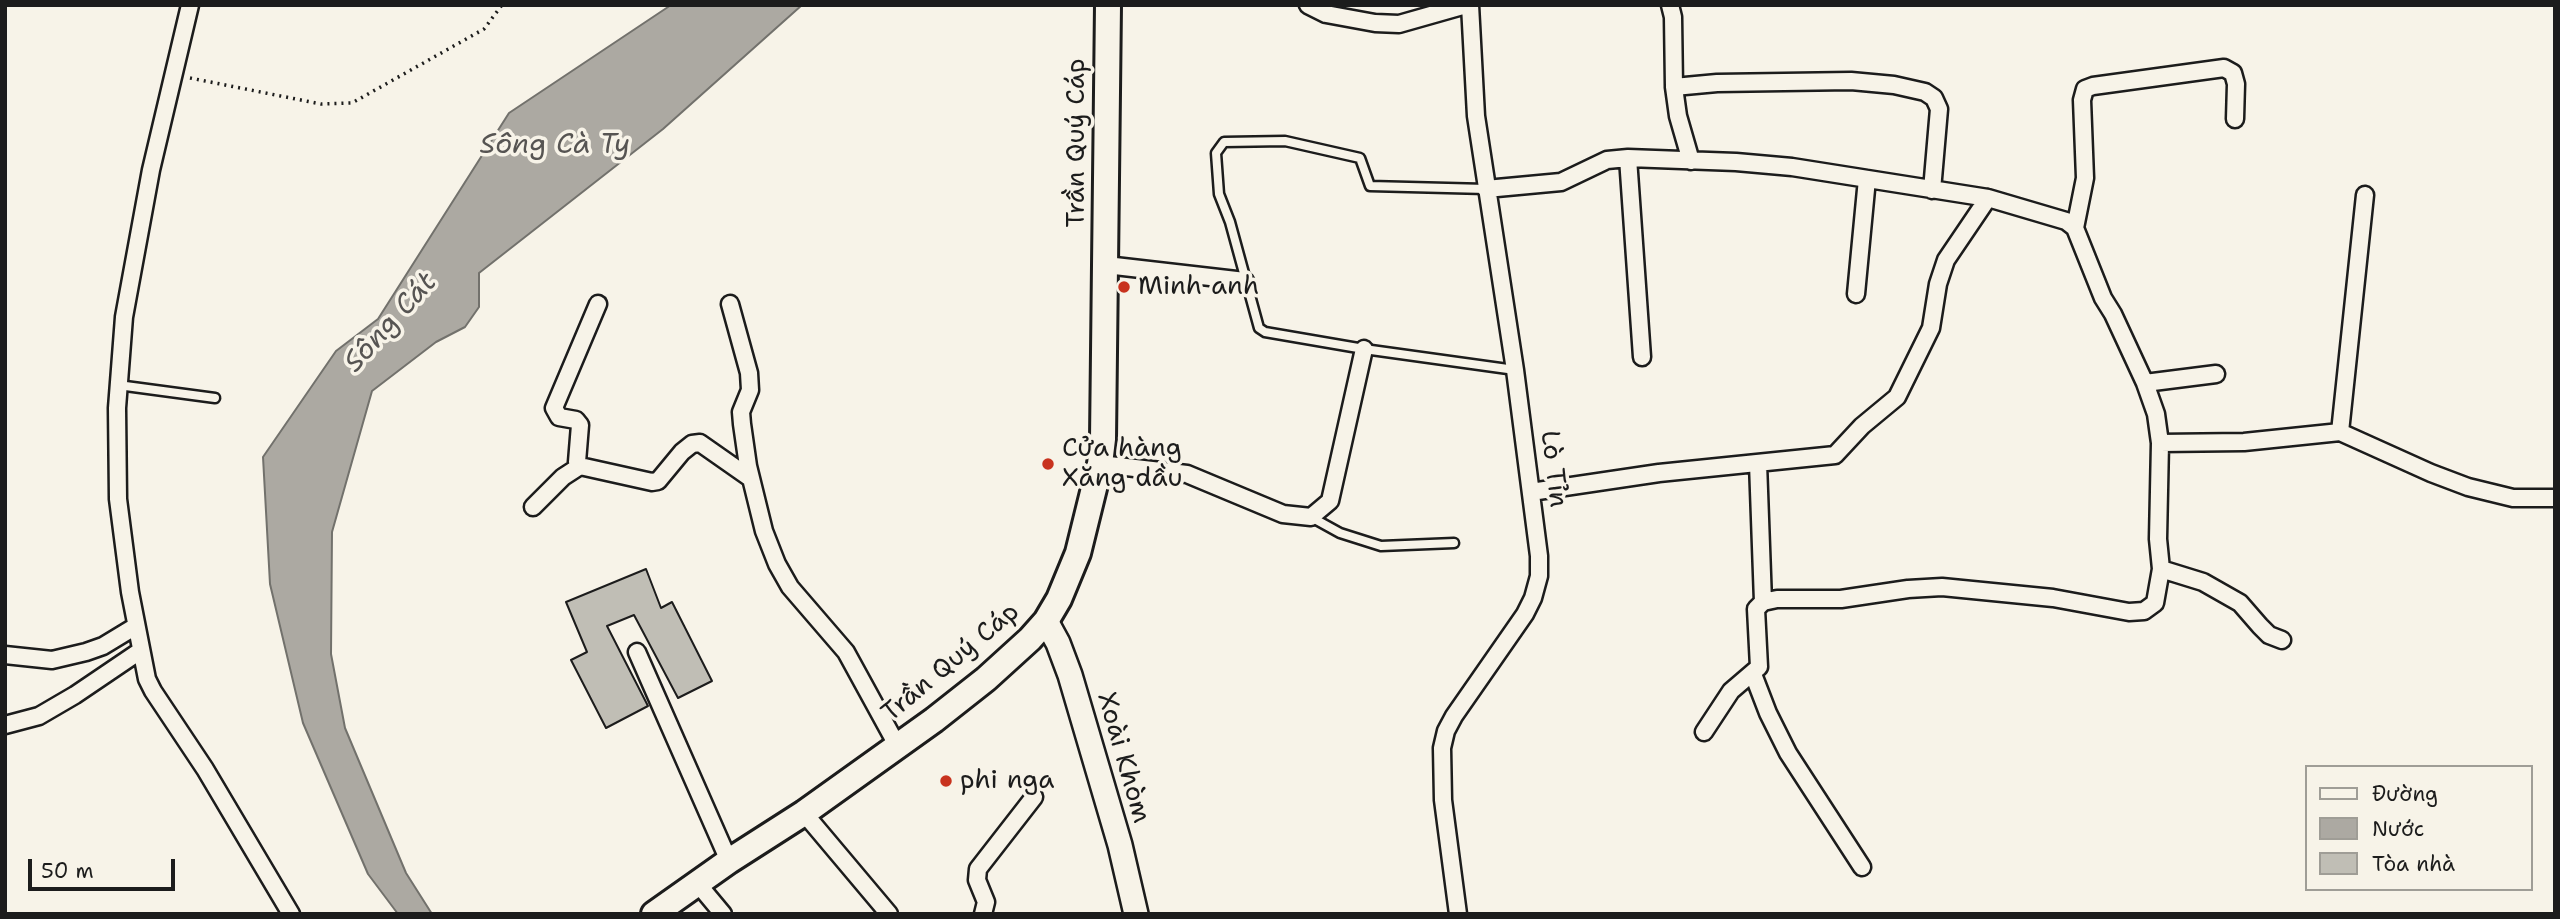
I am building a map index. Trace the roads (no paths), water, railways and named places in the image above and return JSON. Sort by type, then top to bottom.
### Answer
[{"type":"main road","name":"Trần Quý Cáp","points":[[654,914],[898,747],[986,679],[1046,621],[1059,599],[1078,553],[1100,464],[1105,391],[1108,5]]},
{"type":"street","points":[[190,5],[162,122],[124,317],[118,385],[118,499],[140,651],[153,691],[205,769],[290,914]]},
{"type":"street","points":[[1308,5],[1326,14],[1375,23],[1399,24],[1468,5]]},
{"type":"street","name":"Lò Tỉn","points":[[1458,914],[1443,800],[1442,748],[1454,716],[1525,614],[1539,576],[1539,556],[1515,370],[1476,116],[1468,5]]},
{"type":"street","points":[[1670,5],[1673,17],[1674,87],[1678,116],[1690,161]]},
{"type":"street","points":[[2075,228],[2085,178],[2082,100],[2085,89],[2224,68],[2233,73],[2236,84],[2235,119]]},
{"type":"street","points":[[1674,87],[1717,83],[1851,81],[1895,85],[1925,92],[1934,98],[1939,109],[1932,190]]},
{"type":"street","points":[[1628,158],[1642,356]]},
{"type":"street","points":[[1486,189],[1561,182],[1607,160],[1628,158],[1736,162],[1792,167],[1988,198],[2066,220],[2075,228],[2103,298],[2146,383],[2157,414],[2160,443],[2158,539],[2161,569],[2155,603],[2144,611],[2129,612],[2053,598],[1942,587],[1841,599],[1777,599],[1763,602],[1756,608],[1759,667],[1731,691],[1704,732]]},
{"type":"street","points":[[1856,294],[1867,180]]},
{"type":"street","points":[[2340,432],[2365,195]]},
{"type":"street","points":[[1531,492],[1659,473],[1835,455],[1862,426],[1897,397],[1931,328],[1945,260],[1988,198]]},
{"type":"street","points":[[1106,265],[1245,281]]},
{"type":"street","points":[[580,466],[577,462],[580,425],[576,420],[559,416],[554,408],[598,303]]},
{"type":"street","points":[[730,304],[750,383],[741,412],[750,478],[764,531],[777,564],[790,587],[846,652],[898,747]]},
{"type":"street","points":[[1100,464],[1187,474],[1283,514],[1311,517],[1330,501],[1364,349]]},
{"type":"street","points":[[2146,383],[2216,374]]},
{"type":"street","points":[[2160,443],[2245,442],[2340,432],[2431,474],[2468,487],[2513,498],[2555,498]]},
{"type":"street","points":[[533,507],[563,477],[580,466],[657,481],[692,444],[700,443],[750,478]]},
{"type":"street","points":[[1758,463],[1763,602]]},
{"type":"street","points":[[2161,569],[2203,582],[2240,603],[2269,635],[2282,640]]},
{"type":"street","name":"Xoài Khòm","points":[[1046,621],[1070,675],[1120,845],[1136,914]]},
{"type":"street","points":[[5,655],[52,660],[103,646],[136,626]]},
{"type":"street","points":[[5,725],[38,716],[75,695],[140,651]]},
{"type":"street","points":[[638,652],[729,861]]},
{"type":"street","points":[[1753,674],[1788,753],[1862,867]]},
{"type":"street","points":[[983,914],[986,901],[977,880],[978,869],[1034,797]]},
{"type":"street","points":[[804,813],[885,911]]},
{"type":"street","points":[[698,884],[723,914]]},
{"type":"lane","points":[[1486,189],[1370,186],[1360,158],[1284,141],[1224,142],[1216,153],[1219,194],[1230,222],[1259,328],[1265,332],[1364,349],[1515,370]]},
{"type":"lane","points":[[118,385],[215,398]]},
{"type":"lane","points":[[1311,517],[1340,533],[1381,546],[1454,543]]},
{"type":"water","points":[[671,5],[802,5],[663,129],[479,273],[479,307],[465,327],[436,342],[372,391],[332,532],[331,654],[345,728],[406,873],[432,914],[398,914],[368,874],[303,723],[270,584],[263,457],[336,351],[378,319],[509,113]]},
{"type":"place","name":"Minh anh","points":[[1124,287]]},
{"type":"place","name":"Cửa hàng Xăng dầu","points":[[1048,464]]},
{"type":"place","name":"phi nga","points":[[946,781]]},
{"type":"water label","name":"Sông Cà Ty","points":[[555,146]]},
{"type":"water label","name":"Sông Cát","points":[[391,323]]}]
